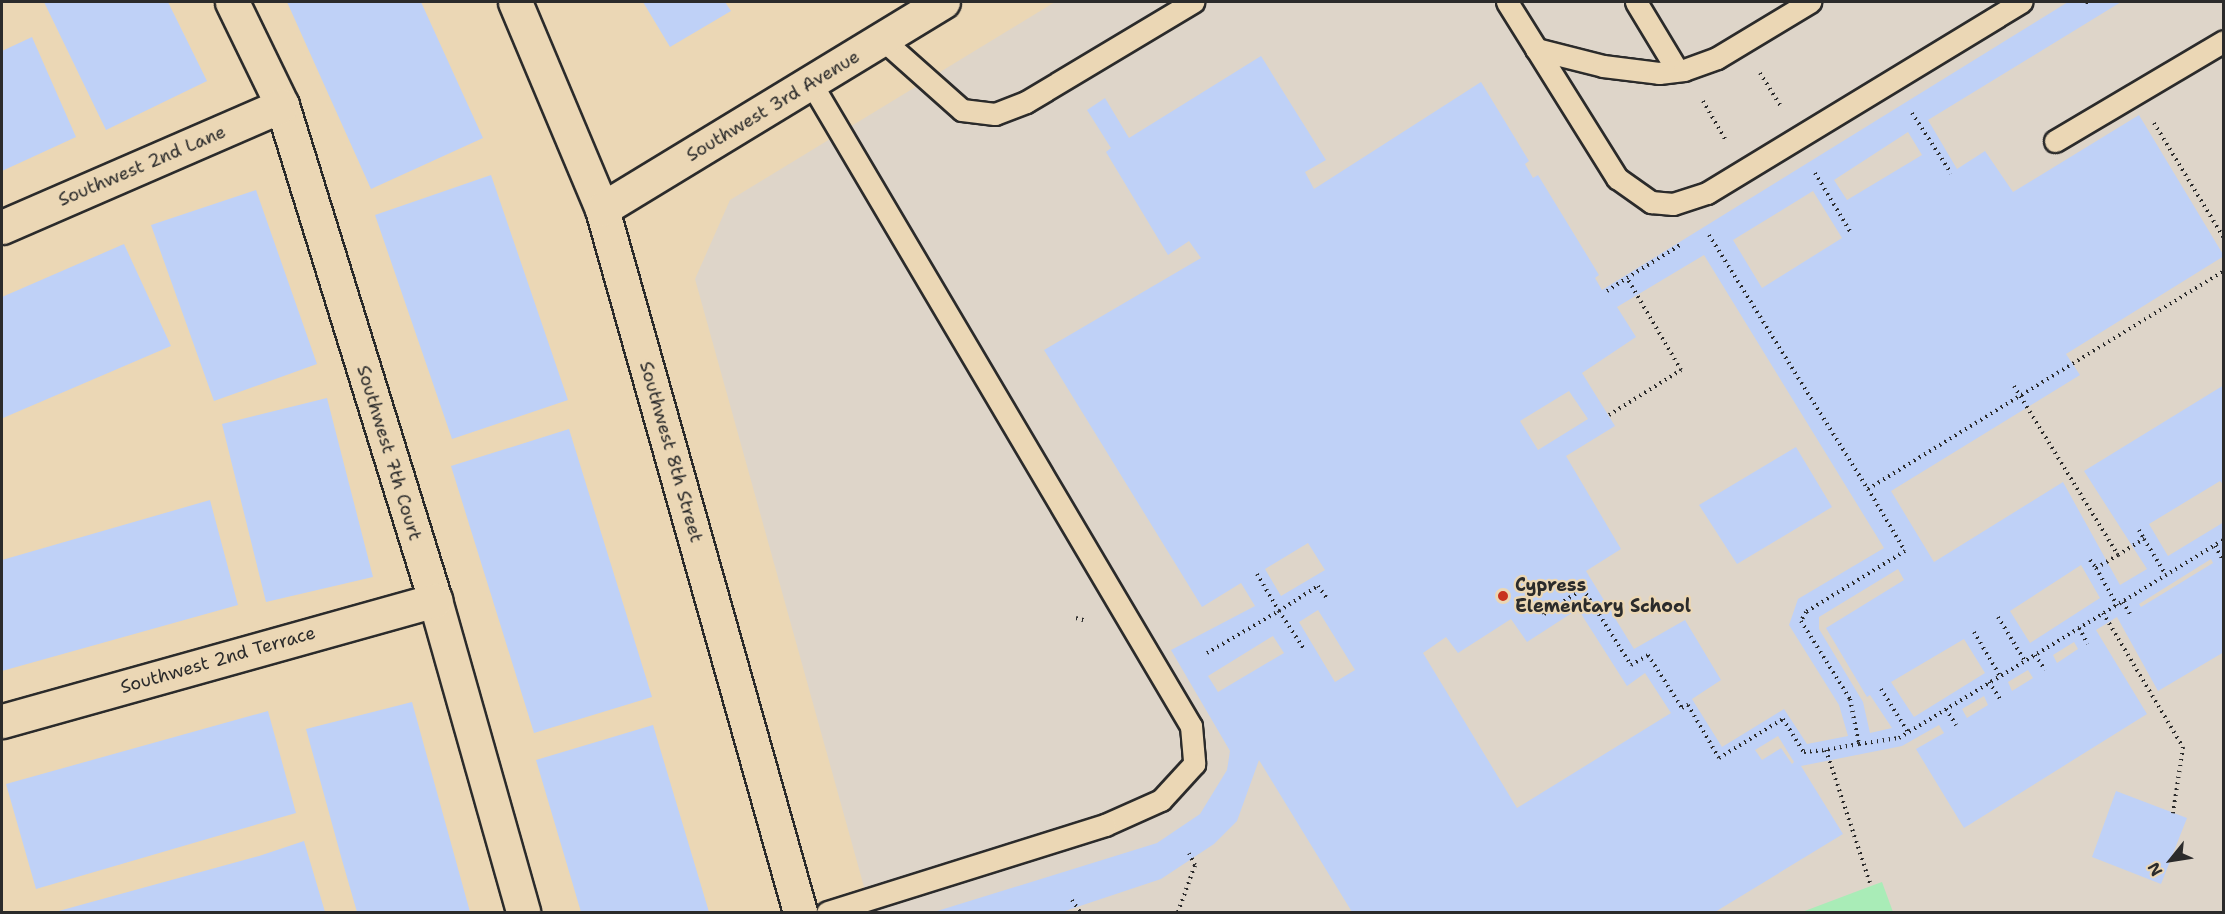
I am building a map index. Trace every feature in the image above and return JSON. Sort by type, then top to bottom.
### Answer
[{"type":"street","name":"Southwest 7th Court","points":[[232,2],[282,105],[435,600],[523,912]]},
{"type":"street","name":"Southwest 8th Street","points":[[515,2],[602,209],[800,912]]},
{"type":"street","name":"Southwest 3rd Avenue","points":[[602,209],[943,2]]},
{"type":"street","name":"Southwest 2nd Lane","points":[[2,227],[282,105]]},
{"type":"street","name":"Southwest 2nd Terrace","points":[[2,721],[435,600]]},
{"type":"lane","points":[[882,39],[962,110],[995,114],[1026,102],[1192,2]]},
{"type":"lane","points":[[1507,2],[1617,178],[1651,202],[1673,204],[1707,193],[2021,2]]},
{"type":"lane","points":[[1636,2],[1680,70]]},
{"type":"lane","points":[[1536,49],[1603,66],[1659,73],[1680,70],[1716,58],[1810,2]]},
{"type":"lane","points":[[2055,141],[2223,40]]},
{"type":"lane","points":[[811,83],[1191,726],[1194,764],[1161,800],[1105,825],[828,912]]},
{"type":"path","points":[[1680,70],[1727,142],[1735,138]]},
{"type":"path","points":[[2135,93],[2223,238]]},
{"type":"path","points":[[1912,113],[1951,173]]},
{"type":"path","points":[[1815,173],[1851,233]]},
{"type":"path","points":[[1709,235],[1905,551],[1806,612],[1801,621],[1850,699],[1859,744]]},
{"type":"path","points":[[1607,291],[1680,245]]},
{"type":"path","points":[[1868,489],[2223,271]]},
{"type":"path","points":[[1609,415],[1681,370],[1627,278]]},
{"type":"path","points":[[2014,386],[2118,555]]},
{"type":"path","points":[[2139,530],[2166,575]]},
{"type":"path","points":[[2096,568],[2144,539]]},
{"type":"path","points":[[1538,602],[1545,614],[1583,589],[1631,665],[1648,656],[1682,708],[1688,705],[1719,758],[1783,719],[1804,752],[1859,744],[1908,732],[2223,540]]},
{"type":"path","points":[[2215,546],[2222,558]]},
{"type":"path","points":[[2090,560],[2117,605]]},
{"type":"path","points":[[1257,574],[1304,649]]},
{"type":"path","points":[[1207,653],[1318,586],[1328,600]]},
{"type":"path","points":[[2123,602],[2130,614]]},
{"type":"path","points":[[2103,613],[2183,747],[2174,813]]},
{"type":"path","points":[[1998,617],[2025,661]]},
{"type":"path","points":[[2079,628],[2088,644]]},
{"type":"path","points":[[1974,632],[2000,676]]},
{"type":"path","points":[[2035,655],[2045,670]]},
{"type":"path","points":[[1989,682],[2000,699]]},
{"type":"path","points":[[1881,689],[1908,732]]},
{"type":"path","points":[[1946,709],[1956,725]]},
{"type":"path","points":[[1826,750],[1871,886]]},
{"type":"path","points":[[1179,912],[1195,865],[1189,853]]},
{"type":"path","points":[[1072,900],[1080,912]]},
{"type":"shaded area","name":"Cypress Elementary School","points":[[1055,2],[2223,2],[2223,912],[871,912],[695,279],[730,200]]},
{"type":"green space","points":[[1882,882],[1893,912],[1802,912],[1871,886]]},
{"type":"building","points":[[44,2],[168,2],[207,81],[106,130]]},
{"type":"building","points":[[287,2],[421,2],[483,138],[371,189]]},
{"type":"building","points":[[643,2],[725,2],[731,11],[670,47]]},
{"type":"building","points":[[2068,2],[2121,2],[1928,120],[1957,169],[1985,151],[2013,192],[2139,115],[2224,256],[2066,354],[2080,375],[1891,491],[1934,562],[2063,482],[2120,585],[2147,569],[2084,471],[2224,385],[2224,485],[2220,481],[2149,524],[2168,556],[2224,522],[2224,652],[2158,691],[2117,617],[2096,630],[2147,714],[1964,828],[1916,749],[1944,733],[1939,725],[1902,746],[1801,766],[1843,834],[1715,912],[1352,912],[1259,760],[1237,821],[1214,844],[1161,879],[1062,912],[934,912],[1157,843],[1200,814],[1227,770],[1230,751],[1171,650],[1255,606],[1241,583],[1202,607],[1044,350],[1201,258],[1189,241],[1168,255],[1106,152],[1111,148],[1087,110],[1105,98],[1129,138],[1261,56],[1326,160],[1305,172],[1314,189],[1481,82],[1529,161],[1525,164],[1533,178],[1538,175],[1599,275],[1595,278],[1602,290]],"holes":[[[1908,132],[1922,155],[1847,200],[1834,180]],[[1813,191],[1842,238],[1762,288],[1733,240]],[[1704,255],[1884,548],[1798,599],[1789,625],[1839,705],[1848,736],[1807,744],[1784,709],[1722,747],[1692,699],[1721,680],[1685,620],[1634,649],[1586,571],[1621,549],[1566,456],[1615,426],[1582,373],[1636,337],[1617,307]],[[1569,391],[1588,419],[1538,450],[1520,421]],[[1308,543],[1325,570],[1281,596],[1265,569]],[[2211,559],[2213,563],[2141,607],[2139,604]],[[2081,565],[2100,598],[2030,643],[2010,611]],[[1898,569],[1904,580],[1826,628],[1867,697],[1870,695],[1892,728],[1870,733],[1863,702],[1819,629],[1819,617]],[[1578,609],[1627,686],[1645,673],[1671,713],[1517,808],[1423,653],[1446,637],[1458,653],[1511,619],[1527,642]],[[1318,610],[1355,670],[1335,682],[1299,622]],[[1273,636],[1284,653],[1218,692],[1208,676]],[[1964,639],[1985,673],[1914,717],[1891,682]],[[2074,642],[2078,649],[2057,663],[2053,655]],[[2028,670],[2033,678],[2012,691],[2008,682]],[[1984,696],[1988,705],[1967,718],[1962,709]],[[1778,736],[1794,762],[1792,764],[1781,748],[1762,760],[1755,750]]]},
{"type":"building","points":[[32,37],[76,137],[2,171],[2,51]]},
{"type":"building","points":[[491,175],[568,400],[452,439],[375,215]]},
{"type":"building","points":[[256,190],[317,364],[214,401],[151,225]]},
{"type":"building","points":[[124,244],[171,346],[3,418],[2,297]]},
{"type":"building","points":[[327,398],[373,577],[266,602],[222,424]]},
{"type":"building","points":[[569,429],[652,697],[534,733],[451,466]]},
{"type":"building","points":[[1796,447],[1832,507],[1737,564],[1699,505]]},
{"type":"building","points":[[210,500],[238,605],[2,671],[2,560]]},
{"type":"building","points":[[412,702],[470,912],[357,912],[342,860],[306,729]]},
{"type":"building","points":[[268,711],[296,813],[36,889],[6,784]]},
{"type":"building","points":[[653,725],[709,912],[581,912],[536,760]]},
{"type":"building","points":[[2116,791],[2187,818],[2161,884],[2092,857]]},
{"type":"building","points":[[304,841],[325,912],[55,912],[259,856]]},
{"type":"place","name":"Cypress Elementary School","points":[[1503,596]]}]
